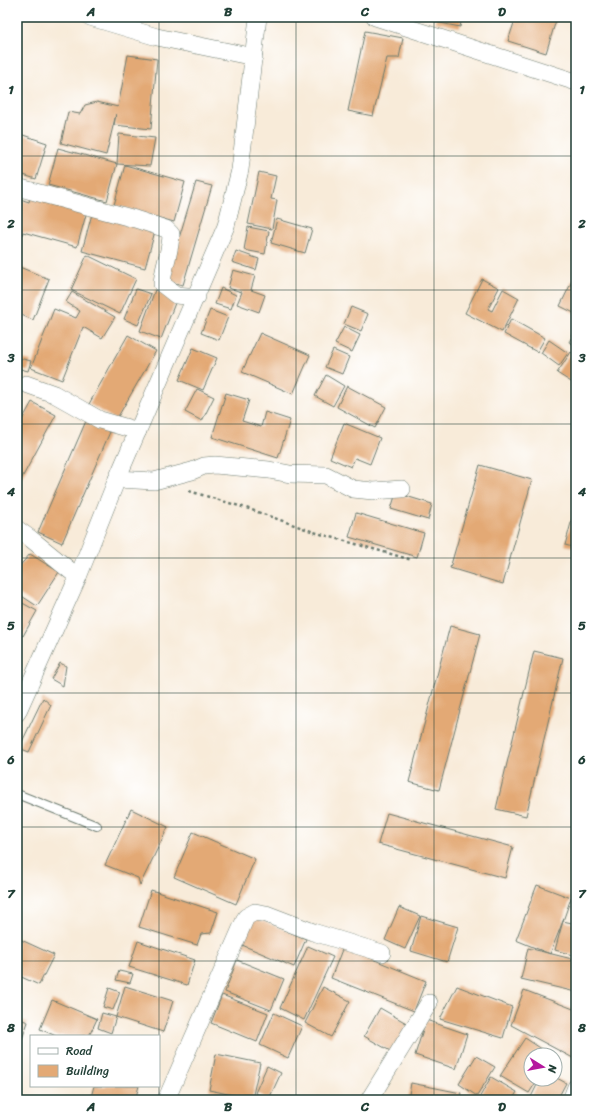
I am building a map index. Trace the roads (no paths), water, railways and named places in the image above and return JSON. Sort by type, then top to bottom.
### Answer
[{"type":"street","points":[[90,17],[157,37],[254,57]]},
{"type":"street","points":[[17,713],[78,577],[117,479],[197,297],[226,226],[240,170],[258,17]]},
{"type":"street","points":[[375,17],[576,82]]},
{"type":"street","points":[[17,187],[135,219],[166,229],[171,234],[171,246],[163,274],[162,284],[176,295],[197,297]]},
{"type":"street","points":[[26,384],[54,394],[100,420],[138,430]]},
{"type":"street","points":[[117,479],[154,481],[204,466],[215,465],[269,470],[290,474],[326,475],[353,489],[360,490],[373,491],[402,489]]},
{"type":"street","points":[[17,529],[78,577]]},
{"type":"street","points":[[166,1100],[246,917],[255,912],[266,914],[312,932],[382,953]]},
{"type":"street","points":[[369,1100],[429,1003]]},
{"type":"street","points":[[571,1100],[576,1087]]},
{"type":"lane","points":[[17,794],[97,826]]}]
